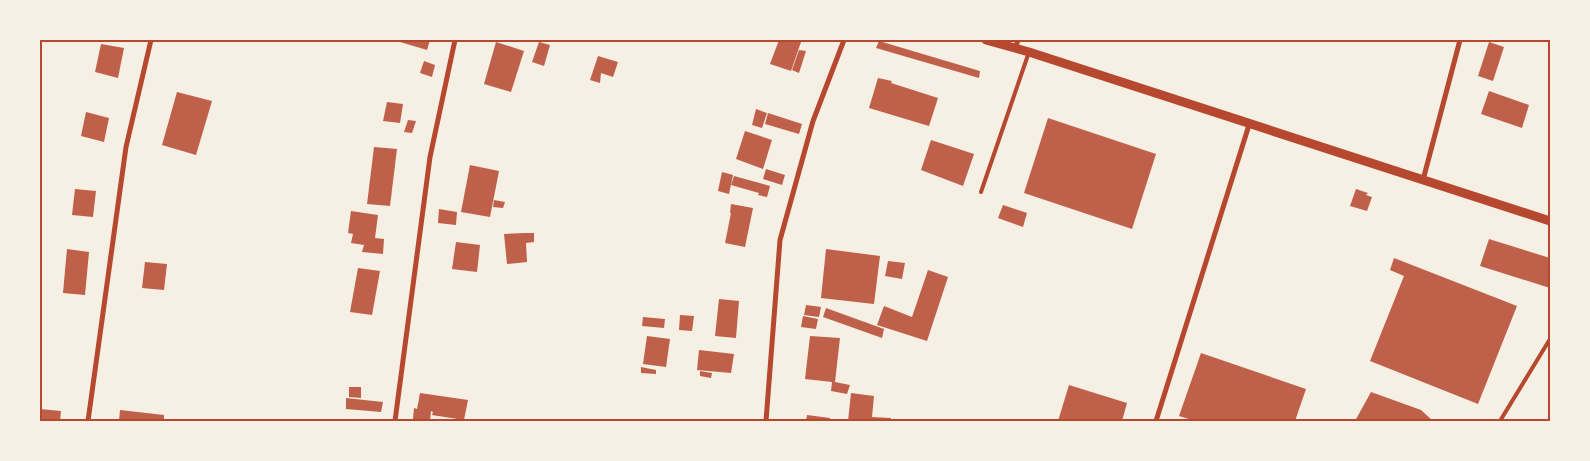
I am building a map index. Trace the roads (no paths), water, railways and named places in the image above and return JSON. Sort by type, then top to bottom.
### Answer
[{"type":"street","points":[[88,421],[126,147],[151,40]]},
{"type":"street","points":[[395,421],[430,157],[455,40]]},
{"type":"street","points":[[766,421],[780,240],[813,121],[844,40]]},
{"type":"street","points":[[986,40],[1016,44],[1029,52],[1249,125],[1550,221]]},
{"type":"street","points":[[1423,180],[1460,40]]},
{"type":"street","points":[[1156,421],[1249,125]]},
{"type":"lane","points":[[981,192],[1029,52]]},
{"type":"lane","points":[[1500,421],[1550,339]]}]
